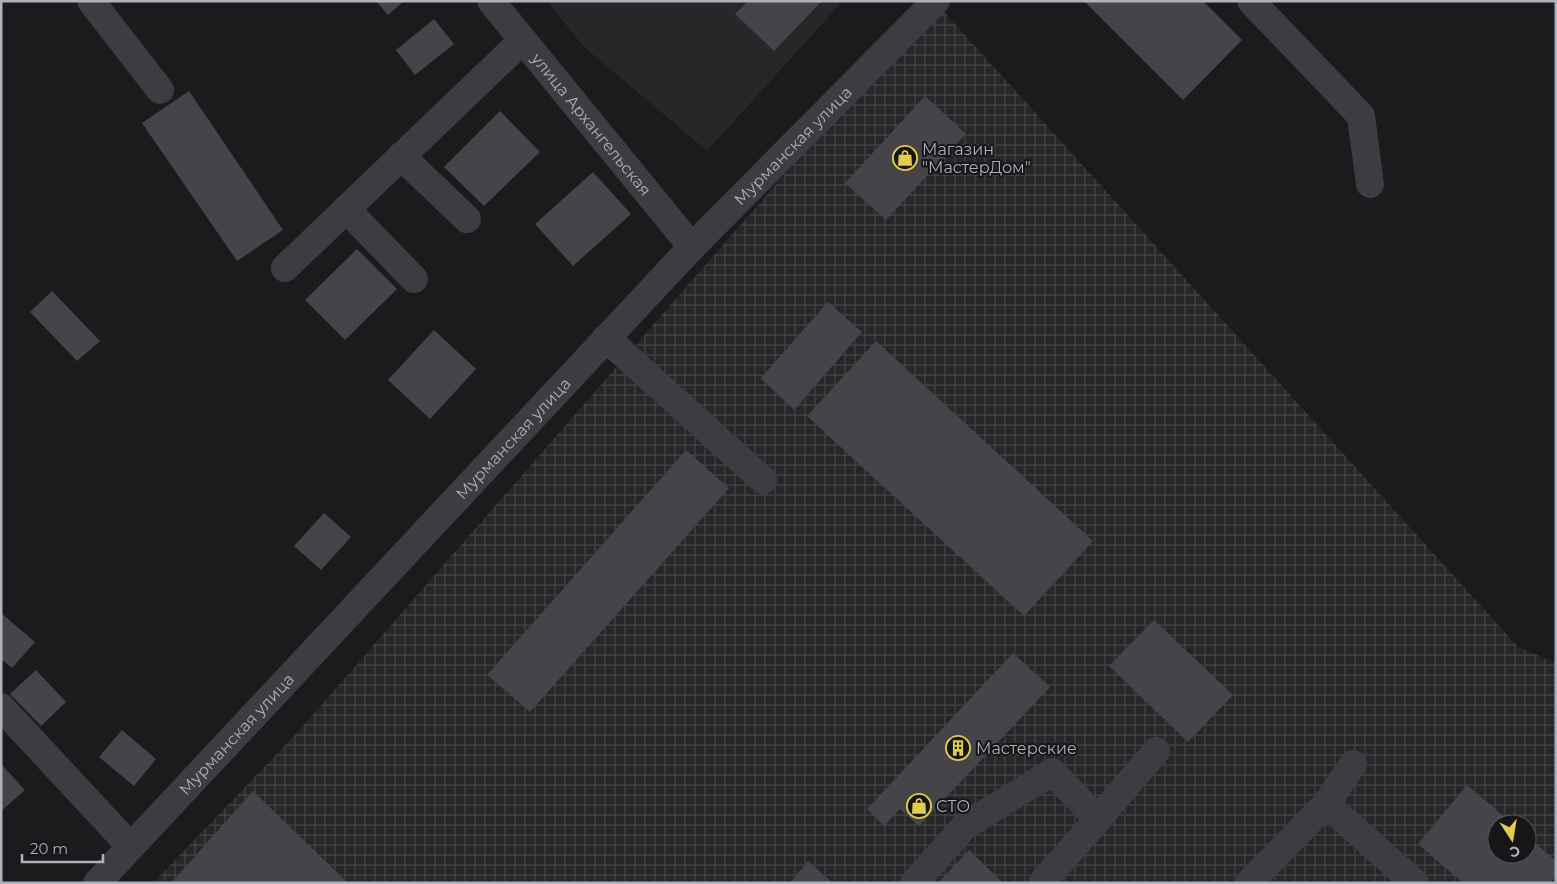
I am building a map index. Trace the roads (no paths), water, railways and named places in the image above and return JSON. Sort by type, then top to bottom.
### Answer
[{"type":"street","points":[[90,1],[160,90]]},
{"type":"street","name":"улица Архангельская","points":[[491,1],[692,247]]},
{"type":"street","name":"Мурманская улица","points":[[97,883],[692,247],[936,1]]},
{"type":"street","points":[[1251,1],[1361,116],[1370,184]]},
{"type":"street","points":[[285,268],[523,40]]},
{"type":"street","points":[[402,156],[467,219]]},
{"type":"street","points":[[346,209],[414,279]]},
{"type":"street","points":[[606,338],[763,480]]},
{"type":"street","points":[[1,707],[131,847]]},
{"type":"street","points":[[1042,883],[1156,752]]},
{"type":"street","points":[[1249,883],[1326,804],[1352,764]]},
{"type":"street","points":[[914,883],[965,826],[1052,772],[1098,818]]},
{"type":"street","points":[[1326,804],[1415,883]]},
{"type":"place","name":"Магазин \"МастерДом\"","points":[[905,158]]},
{"type":"place","name":"Мастерские","points":[[958,748]]},
{"type":"place","name":"СТО","points":[[919,806]]}]
